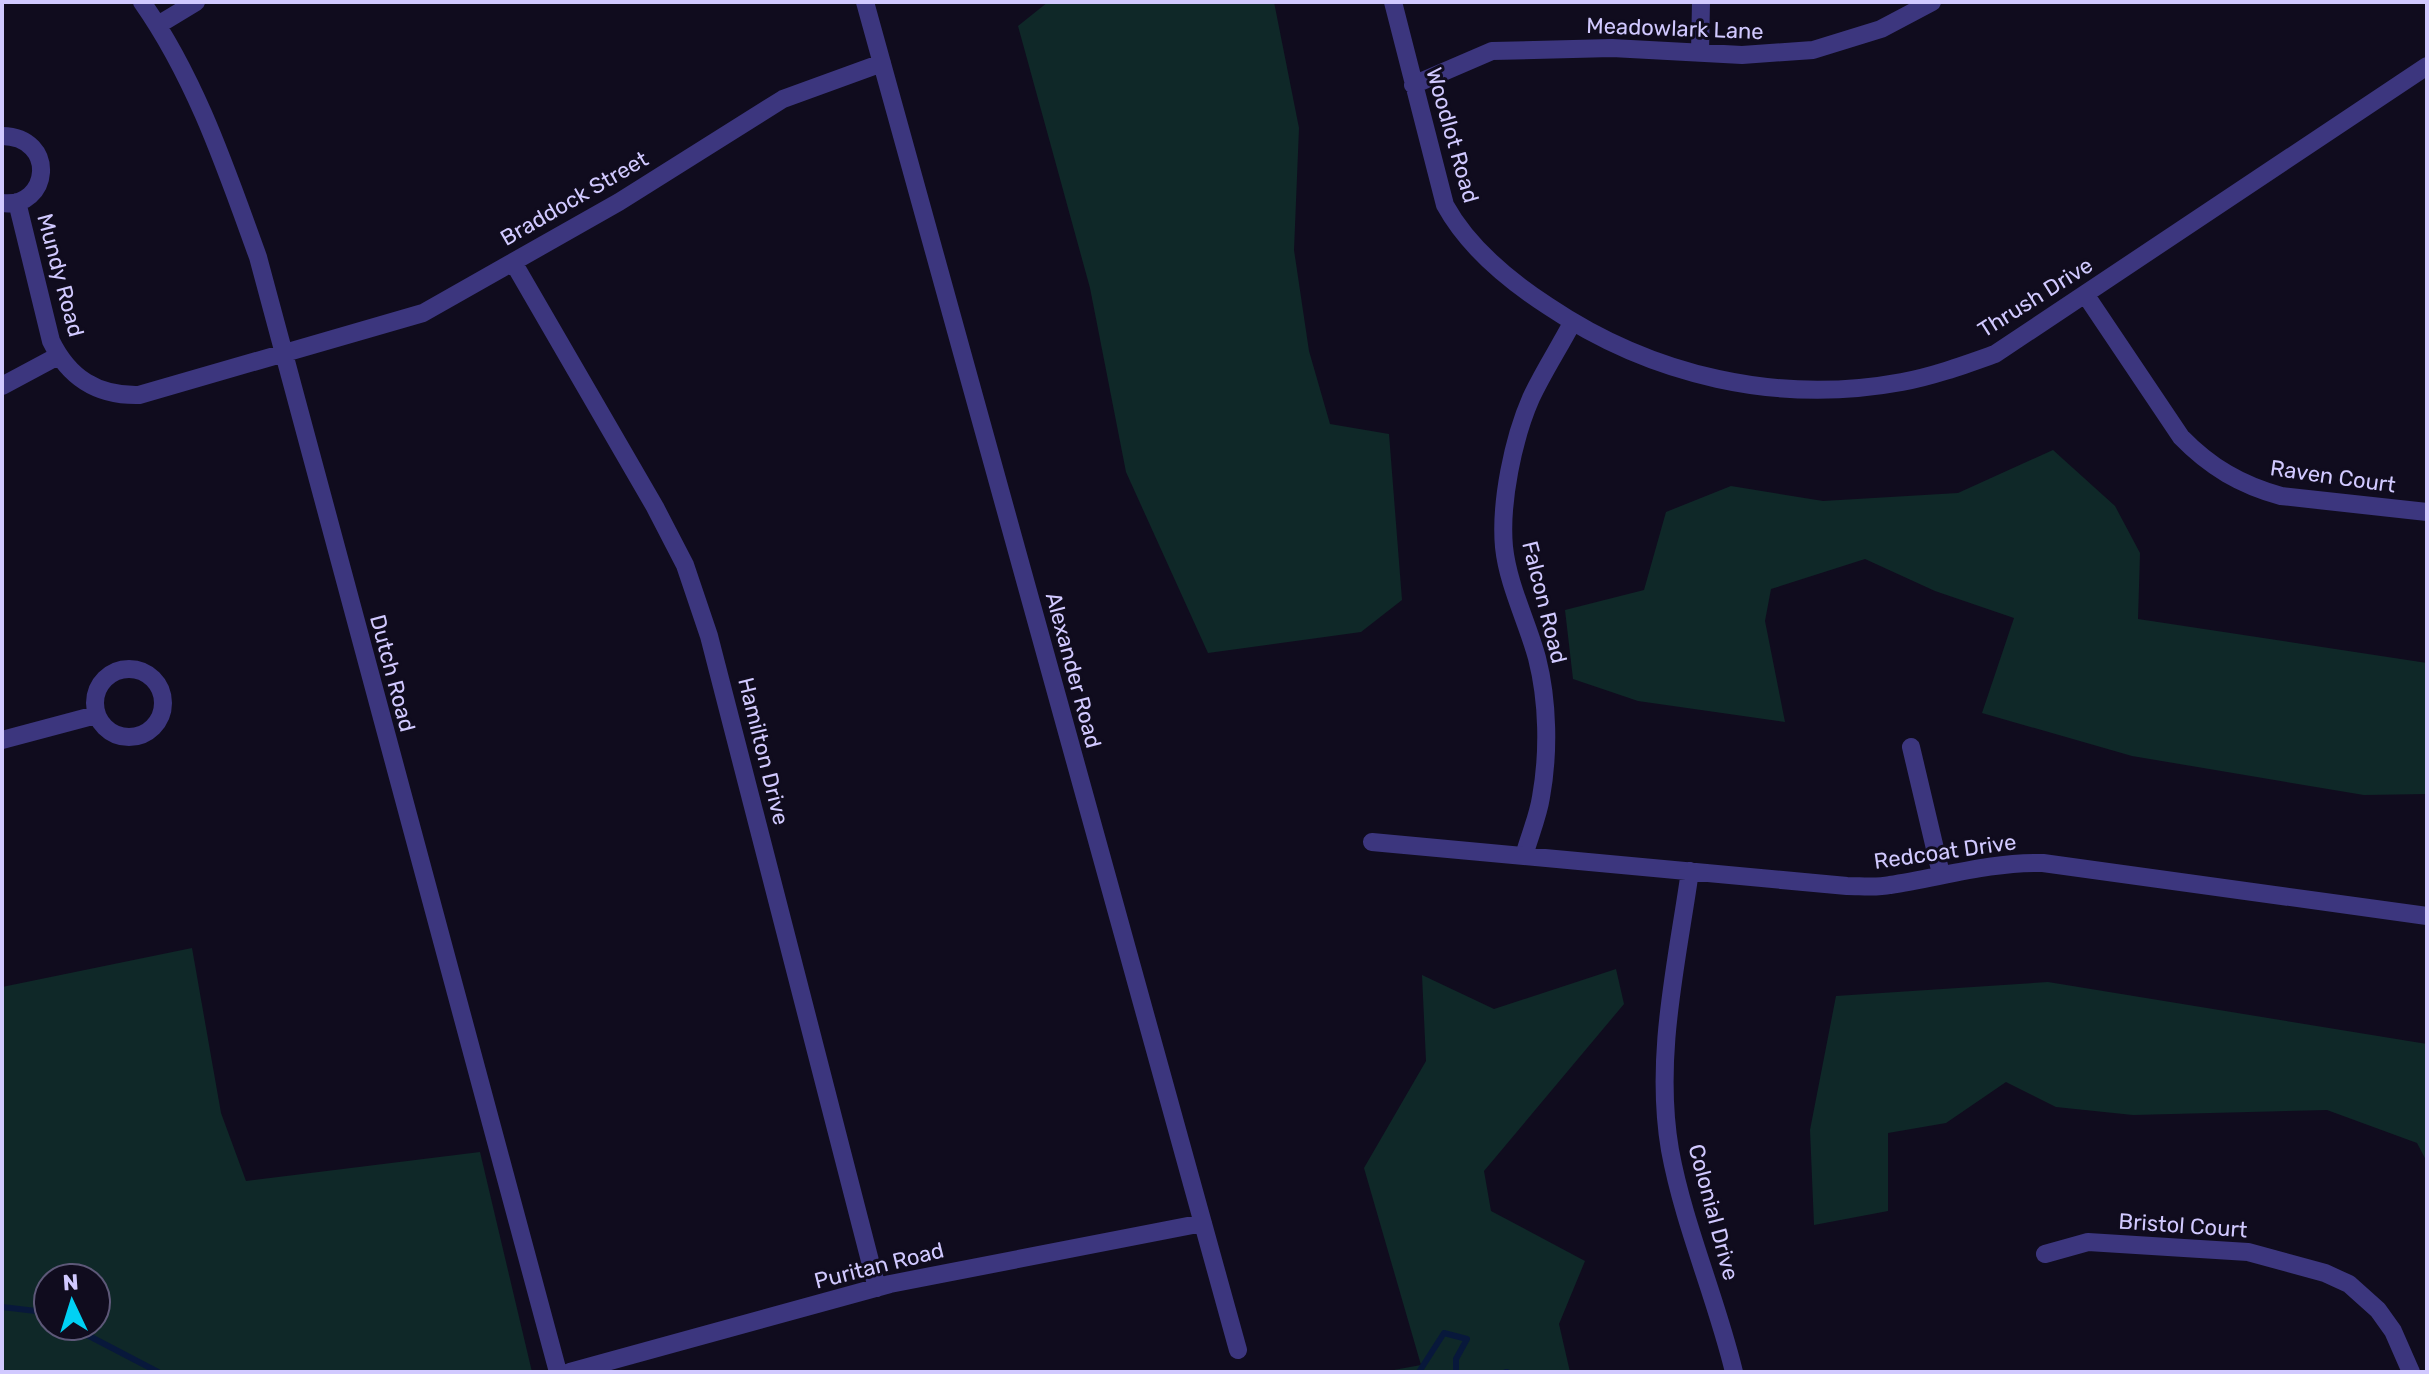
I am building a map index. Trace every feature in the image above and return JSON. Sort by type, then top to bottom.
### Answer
[{"type":"street","name":"Dutch Road","points":[[142,2],[192,88],[258,257],[558,1372]]},
{"type":"street","points":[[158,25],[196,2]]},
{"type":"street","name":"Alexander Road","points":[[865,2],[1238,1350]]},
{"type":"street","name":"Woodlot Road","points":[[1393,2],[1445,205],[1457,226],[1491,262],[1528,294],[1572,323]]},
{"type":"street","points":[[1700,52],[1701,2]]},
{"type":"street","name":"Meadowlark Lane","points":[[1413,85],[1492,51],[1612,48],[1754,55],[1813,50],[1881,29],[1932,2]]},
{"type":"street","name":"Braddock Street","points":[[282,354],[423,313],[619,202],[783,99],[882,63]]},
{"type":"street","name":"Thrush Drive","points":[[1572,323],[1636,354],[1706,377],[1754,386],[1804,390],[1853,388],[1914,379],[1995,354],[2427,66]]},
{"type":"street","points":[[2,136],[16,136],[28,142],[38,153],[42,167],[38,185],[30,196],[10,203]]},
{"type":"street","name":"Mundy Road","points":[[10,203],[51,341],[58,356],[75,376],[89,386],[130,396],[156,392],[282,354]]},
{"type":"street","name":"Hamilton Drive","points":[[513,262],[655,507],[685,565],[709,636],[877,1288]]},
{"type":"street","name":"Raven Court","points":[[2085,294],[2175,429],[2195,451],[2226,475],[2281,496],[2427,512]]},
{"type":"street","name":"Falcon Road","points":[[1524,856],[1541,797],[1545,747],[1544,702],[1537,658],[1511,580],[1504,548],[1503,505],[1531,398],[1572,323]]},
{"type":"street","points":[[2,386],[58,356]]},
{"type":"street","points":[[2,740],[96,715]]},
{"type":"street","points":[[1911,747],[1941,874]]},
{"type":"street","name":"Redcoat Drive","points":[[1372,842],[1847,886],[1887,886],[2010,862],[2043,863],[2427,916]]},
{"type":"street","name":"Colonial Drive","points":[[1690,871],[1666,1050],[1665,1099],[1670,1147],[1680,1194],[1734,1372]]},
{"type":"street","name":"Puritan Road","points":[[570,1372],[877,1288],[1203,1223]]},
{"type":"street","name":"Bristol Court","points":[[2045,1254],[2088,1242],[2248,1252],[2325,1273],[2349,1284],[2378,1310],[2393,1331],[2411,1372]]},
{"type":"green space","points":[[1048,2],[1274,2],[1299,128],[1294,250],[1309,351],[1330,424],[1389,434],[1402,600],[1361,632],[1208,653],[1126,472],[1090,288],[1018,26]]},
{"type":"green space","points":[[2053,450],[2115,506],[2140,553],[2138,619],[2427,663],[2427,794],[2364,795],[2132,756],[1982,713],[2014,618],[1935,591],[1865,559],[1771,589],[1765,621],[1785,722],[1638,701],[1573,679],[1565,610],[1644,590],[1666,512],[1731,486],[1823,501],[1958,493]]},
{"type":"green space","points":[[192,948],[221,1113],[246,1181],[480,1152],[532,1372],[2,1372],[2,987]]},
{"type":"green space","points":[[1616,969],[1624,1004],[1484,1171],[1491,1211],[1585,1261],[1559,1324],[1570,1372],[1383,1372],[1421,1365],[1364,1168],[1426,1061],[1422,975],[1494,1009]]},
{"type":"green space","points":[[2048,982],[2427,1044],[2427,1162],[2417,1143],[2327,1110],[2133,1115],[2056,1107],[2006,1082],[1946,1123],[1888,1133],[1888,1211],[1814,1225],[1810,1130],[1836,996]]},
{"type":"waterway","points":[[2,1307],[32,1311]]},
{"type":"waterway","points":[[1419,1372],[1444,1333],[1467,1339],[1456,1359],[1456,1372]]},
{"type":"waterway","points":[[101,1342],[158,1372]]}]
